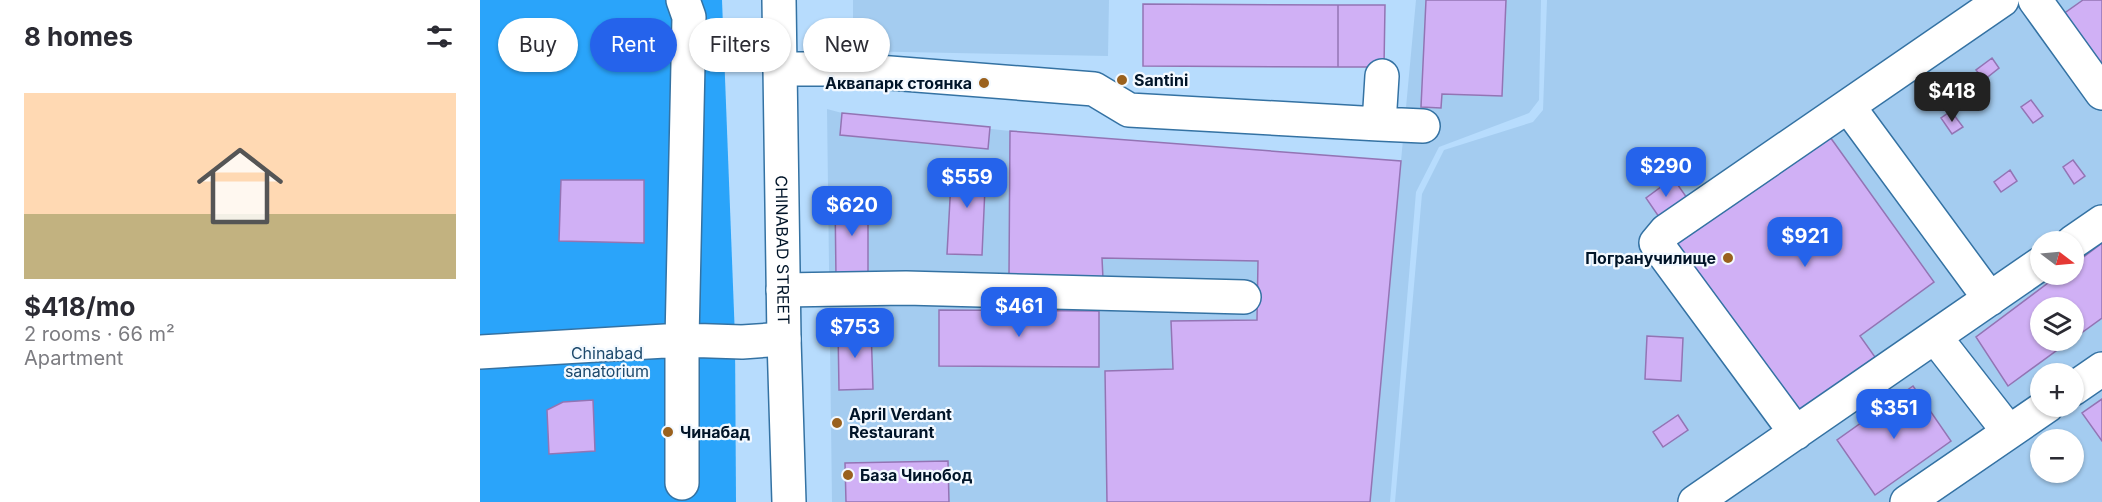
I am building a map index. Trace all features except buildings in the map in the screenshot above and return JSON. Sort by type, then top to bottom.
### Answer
[{"type":"main road","points":[[682,483],[682,340],[689,17],[683,0]]},
{"type":"main road","name":"CHINABAD STREET","points":[[779,0],[779,18]]},
{"type":"main road","points":[[1796,433],[1656,243],[1666,231],[2002,0]]},
{"type":"main road","points":[[2035,0],[2102,93]]},
{"type":"main road","points":[[791,69],[839,69],[1094,89],[1129,110],[1423,126]]},
{"type":"main road","name":"CHINABAD STREET","points":[[780,72],[789,502]]},
{"type":"main road","points":[[1379,124],[1382,76]]},
{"type":"main road","points":[[1848,106],[1990,299]]},
{"type":"main road","points":[[2084,234],[2102,222]]},
{"type":"main road","points":[[1695,502],[2030,271]]},
{"type":"main road","points":[[783,290],[906,288],[1244,297]]},
{"type":"main road","points":[[1935,337],[2009,432]]},
{"type":"main road","points":[[480,352],[682,340],[742,342],[784,339]]},
{"type":"main road","points":[[2084,381],[2102,369]]},
{"type":"main road","points":[[1907,502],[2031,417]]},
{"type":"shaded area","points":[[853,0],[1109,0],[1108,56],[890,52],[890,18],[853,18]]},
{"type":"shaded area","points":[[1416,0],[1541,0],[1539,100],[1529,113],[1439,147],[1416,192],[1390,502],[832,502],[827,109],[842,113],[1010,131],[1401,161]]},
{"type":"shaded area","name":"Погранучилище","points":[[1547,0],[2102,0],[2102,502],[1395,502],[1422,194],[1444,150],[1533,122],[1543,110]]},
{"type":"green space","name":"Chinabad sanatorium","points":[[480,0],[722,0],[723,18],[689,18],[689,72],[725,72],[735,338],[736,502],[480,502]]},
{"type":"place","name":"Santini","points":[[1122,80]]},
{"type":"place","name":"Аквапарк стоянка","points":[[984,83]]},
{"type":"place","name":"Погранучилище","points":[[1728,258]]},
{"type":"place","name":"April Verdant Restaurant","points":[[837,423]]},
{"type":"place","name":"Чинабад","points":[[668,432]]},
{"type":"place","name":"База Чинобод","points":[[848,475]]}]
